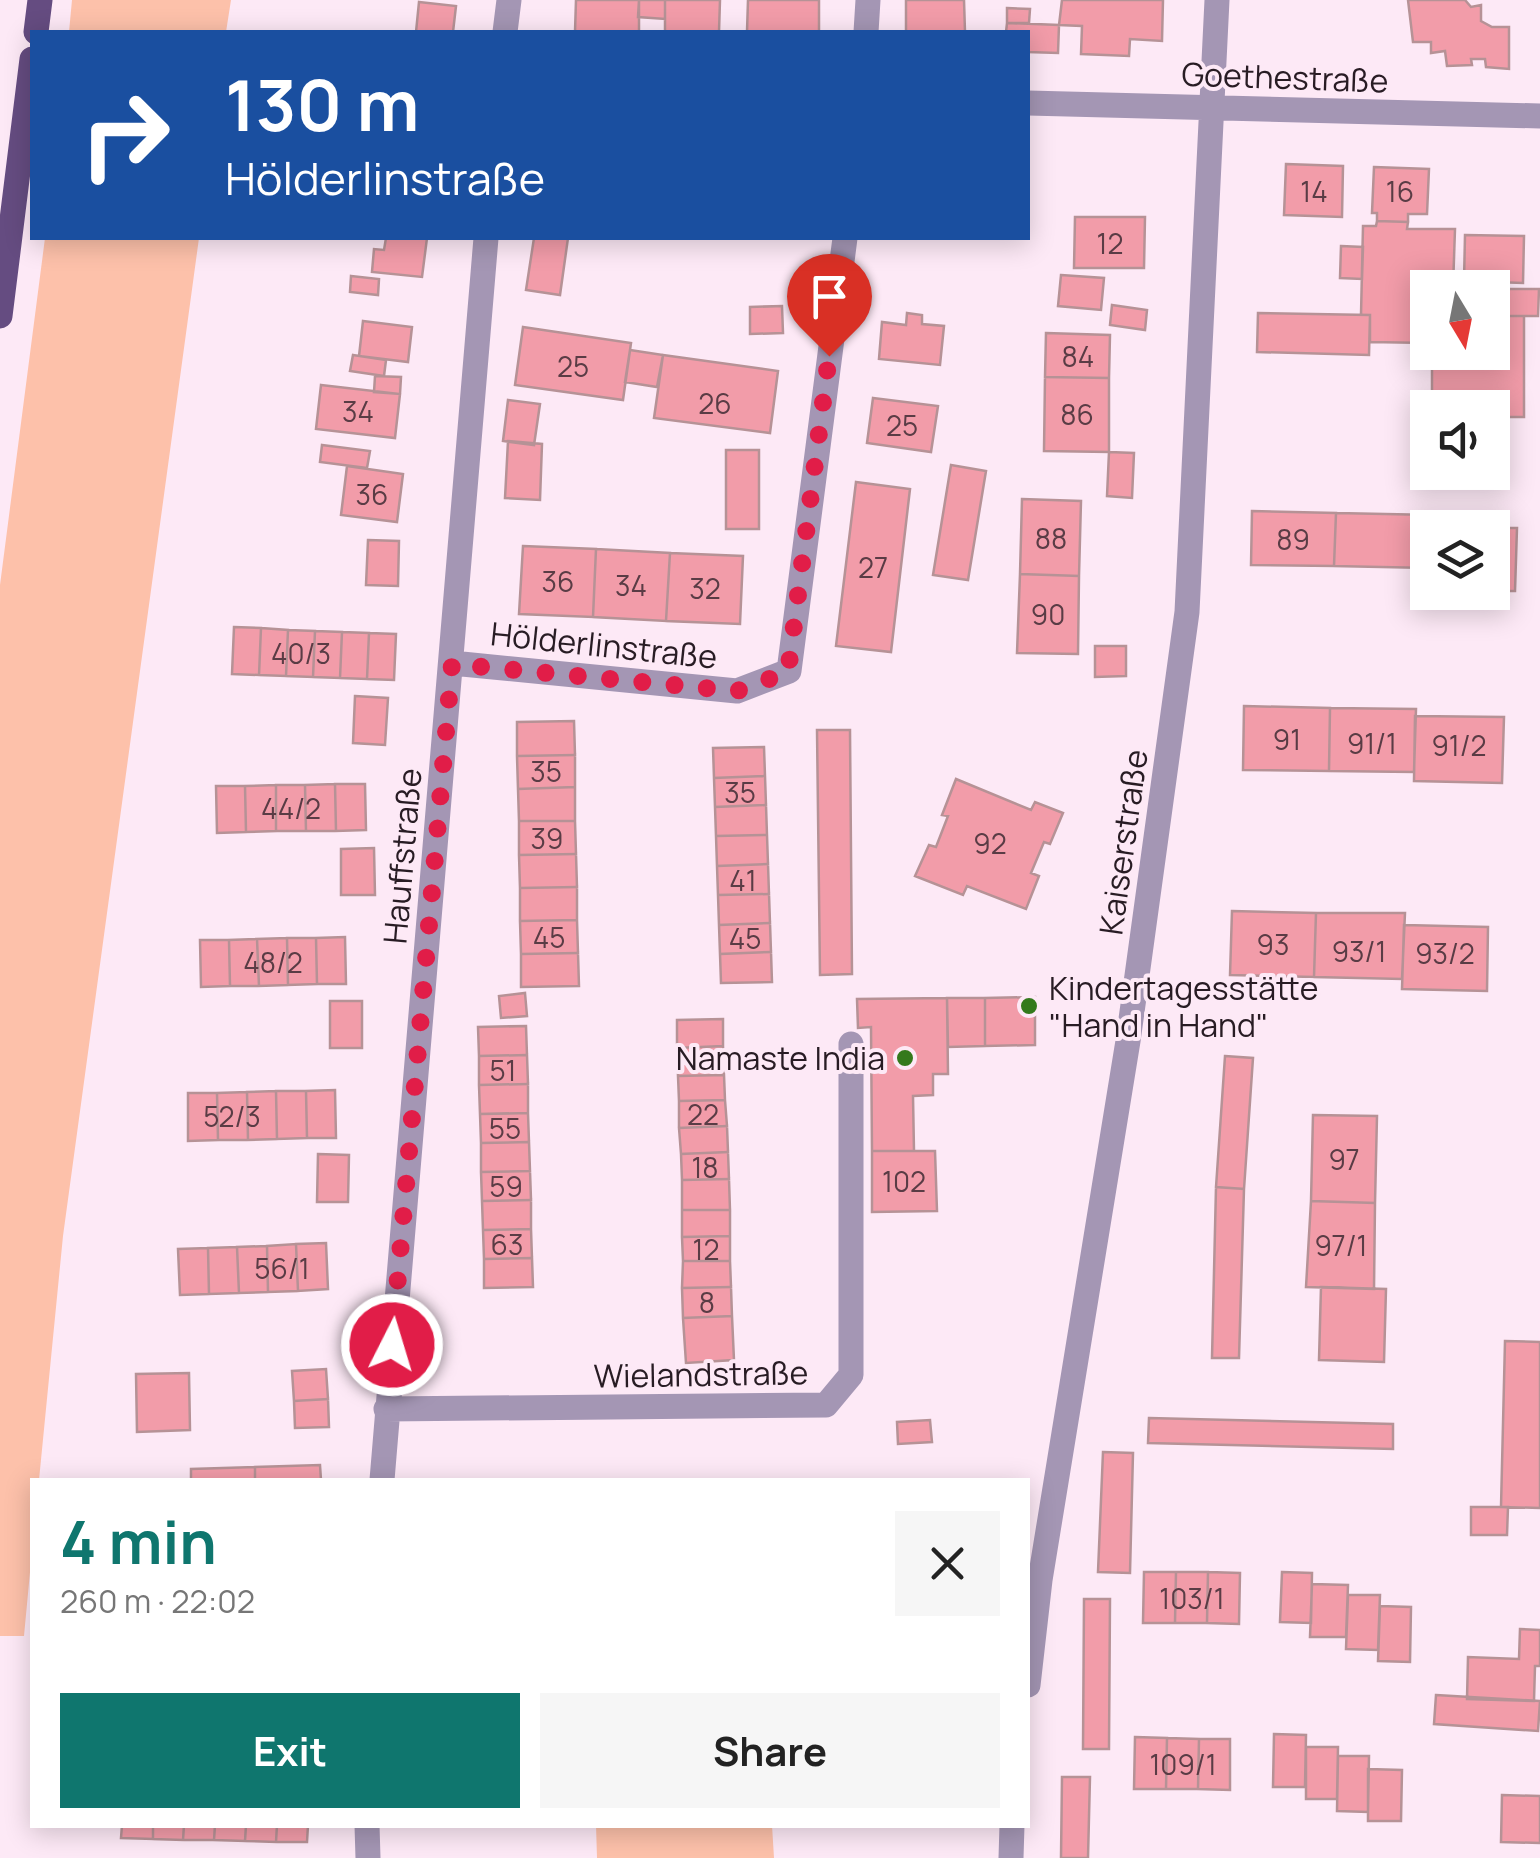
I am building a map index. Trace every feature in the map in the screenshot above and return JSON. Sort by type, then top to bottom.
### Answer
[{"type":"main road","points":[[36,30],[40,0]]},
{"type":"main road","points":[[0,311],[30,76]]},
{"type":"street","points":[[505,30],[509,0]]},
{"type":"street","points":[[866,30],[868,0]]},
{"type":"street","name":"Kaiserstraße","points":[[1030,1668],[1040,1580],[1128,1041],[1187,612],[1217,0]]},
{"type":"street","name":"Goethestraße","points":[[1030,104],[1540,116]]},
{"type":"street","name":"Hauffstraße","points":[[382,1478],[486,240]]},
{"type":"street","name":"Hölderlinstraße","points":[[452,664],[737,691],[788,672],[845,240]]},
{"type":"street","name":"Wielandstraße","points":[[386,1409],[826,1405],[851,1375],[851,1044]]},
{"type":"street","points":[[367,1828],[368,1858]]},
{"type":"street","points":[[1010,1858],[1012,1828]]},
{"type":"shaded area","points":[[72,0],[231,0],[226,30],[69,30]]},
{"type":"shaded area","points":[[45,240],[199,240],[63,1236],[39,1478],[30,1478],[30,1572],[24,1636],[0,1636],[0,585]]},
{"type":"shaded area","points":[[596,1828],[772,1828],[774,1858],[597,1858]]},
{"type":"building","points":[[576,0],[639,0],[639,30],[575,30]]},
{"type":"building","points":[[639,0],[665,0],[665,19],[638,17]]},
{"type":"building","points":[[665,0],[720,0],[719,30],[665,30]]},
{"type":"building","points":[[748,0],[819,0],[819,30],[747,30]]},
{"type":"building","points":[[906,0],[964,0],[965,30],[906,30]]},
{"type":"building","points":[[1062,0],[1163,0],[1162,41],[1130,39],[1129,56],[1081,54],[1082,26],[1059,25]]},
{"type":"building","points":[[1408,0],[1465,0],[1471,7],[1481,5],[1481,21],[1492,27],[1509,27],[1509,69],[1486,67],[1485,59],[1471,59],[1472,65],[1447,66],[1445,51],[1431,53],[1431,42],[1413,42]]},
{"type":"building","points":[[419,2],[456,6],[453,30],[416,30]]},
{"type":"building","points":[[1007,8],[1030,9],[1029,23],[1007,23]]},
{"type":"building","points":[[1007,23],[1059,25],[1058,53],[1030,52],[1030,30],[1006,30]]},
{"type":"building","points":[[1286,164],[1343,166],[1342,217],[1284,215]]},
{"type":"building","points":[[1374,167],[1429,169],[1427,214],[1408,214],[1408,222],[1377,221],[1377,213],[1372,213]]},
{"type":"building","points":[[1075,217],[1145,217],[1144,268],[1074,268]]},
{"type":"building","points":[[1377,221],[1408,222],[1407,229],[1455,229],[1454,270],[1410,270],[1410,343],[1370,342],[1370,315],[1361,315],[1363,226],[1376,226]]},
{"type":"building","points":[[1465,235],[1524,236],[1523,283],[1510,283],[1510,270],[1464,270]]},
{"type":"building","points":[[386,240],[427,240],[422,277],[372,272],[374,249],[384,250]]},
{"type":"building","points":[[534,240],[568,240],[560,295],[526,290]]},
{"type":"building","points":[[1341,246],[1363,247],[1362,279],[1340,278]]},
{"type":"building","points":[[1061,275],[1104,278],[1101,310],[1058,306]]},
{"type":"building","points":[[351,276],[379,279],[378,295],[350,292]]},
{"type":"building","points":[[1510,289],[1539,289],[1538,316],[1510,316]]},
{"type":"building","points":[[1112,305],[1147,310],[1145,330],[1110,325]]},
{"type":"building","points":[[782,306],[783,333],[750,334],[750,307]]},
{"type":"building","points":[[907,313],[922,315],[922,324],[944,326],[940,365],[879,359],[882,322],[906,325]]},
{"type":"building","points":[[1258,313],[1370,315],[1369,355],[1257,352]]},
{"type":"building","points":[[1510,316],[1524,316],[1524,417],[1510,417],[1510,390],[1432,390],[1432,370],[1510,370]]},
{"type":"building","points":[[363,321],[412,327],[408,362],[359,356]]},
{"type":"building","points":[[523,327],[631,343],[623,400],[515,385]]},
{"type":"building","points":[[1046,333],[1110,335],[1109,378],[1045,377]]},
{"type":"building","points":[[630,350],[663,355],[657,387],[625,382]]},
{"type":"building","points":[[353,355],[386,360],[384,376],[350,371]]},
{"type":"building","points":[[663,355],[778,371],[770,433],[654,418]]},
{"type":"building","points":[[375,376],[401,377],[400,394],[374,392]]},
{"type":"building","points":[[1045,377],[1109,378],[1109,452],[1044,451]]},
{"type":"building","points":[[321,385],[400,394],[395,438],[316,429]]},
{"type":"building","points":[[873,398],[938,406],[931,452],[867,443]]},
{"type":"building","points":[[508,400],[540,404],[534,445],[503,441]]},
{"type":"building","points":[[508,441],[542,444],[540,500],[505,498]]},
{"type":"building","points":[[322,445],[370,451],[367,468],[320,462]]},
{"type":"building","points":[[726,450],[759,450],[759,529],[726,529]]},
{"type":"building","points":[[1109,452],[1134,453],[1132,498],[1107,496]]},
{"type":"building","points":[[951,465],[986,471],[968,580],[933,575]]},
{"type":"building","points":[[347,466],[403,474],[397,522],[341,515]]},
{"type":"building","points":[[856,482],[910,489],[891,652],[836,646]]},
{"type":"building","points":[[1022,499],[1081,501],[1079,576],[1020,574]]},
{"type":"building","points":[[1252,511],[1336,513],[1334,566],[1251,565]]},
{"type":"building","points":[[1336,513],[1410,515],[1410,568],[1334,566]]},
{"type":"building","points":[[1510,528],[1517,528],[1515,591],[1510,591]]},
{"type":"building","points":[[368,540],[399,541],[398,586],[366,585]]},
{"type":"building","points":[[523,546],[596,549],[593,617],[519,614]]},
{"type":"building","points":[[596,549],[670,553],[666,621],[593,617]]},
{"type":"building","points":[[670,553],[743,556],[740,624],[666,621]]},
{"type":"building","points":[[1020,574],[1079,576],[1078,654],[1017,653]]},
{"type":"building","points":[[234,627],[261,628],[259,675],[232,674]]},
{"type":"building","points":[[261,628],[288,630],[286,676],[259,675]]},
{"type":"building","points":[[288,630],[315,631],[313,677],[286,676]]},
{"type":"building","points":[[315,631],[342,632],[340,678],[313,677]]},
{"type":"building","points":[[342,632],[369,633],[367,679],[340,678]]},
{"type":"building","points":[[369,633],[396,634],[394,680],[367,679]]},
{"type":"building","points":[[1095,646],[1126,646],[1126,676],[1095,677]]},
{"type":"building","points":[[355,696],[388,698],[385,745],[353,743]]},
{"type":"building","points":[[1244,706],[1330,708],[1329,771],[1243,770]]},
{"type":"building","points":[[1330,708],[1416,709],[1414,772],[1329,771]]},
{"type":"building","points":[[1415,716],[1504,717],[1502,783],[1414,781]]},
{"type":"building","points":[[574,721],[575,755],[517,756],[517,722]]},
{"type":"building","points":[[817,730],[850,730],[852,974],[820,975]]},
{"type":"building","points":[[764,747],[765,776],[714,778],[713,748]]},
{"type":"building","points":[[575,755],[575,787],[518,789],[517,756]]},
{"type":"building","points":[[765,776],[766,805],[715,807],[714,778]]},
{"type":"building","points":[[956,779],[1031,810],[1035,802],[1063,813],[1050,844],[1044,842],[1031,873],[1039,876],[1026,909],[967,886],[963,895],[915,876],[929,845],[936,847],[948,816],[942,815]]},
{"type":"building","points":[[335,784],[365,784],[366,830],[336,831]]},
{"type":"building","points":[[335,784],[336,831],[306,831],[305,785]]},
{"type":"building","points":[[276,785],[305,785],[306,831],[276,831]]},
{"type":"building","points":[[276,785],[276,831],[246,832],[245,786]]},
{"type":"building","points":[[216,786],[245,786],[246,832],[217,833]]},
{"type":"building","points":[[575,787],[575,821],[519,821],[518,789]]},
{"type":"building","points":[[766,805],[767,835],[716,836],[715,807]]},
{"type":"building","points":[[519,821],[575,821],[576,854],[519,855]]},
{"type":"building","points":[[767,835],[768,864],[717,866],[716,836]]},
{"type":"building","points":[[374,848],[375,895],[341,895],[341,849]]},
{"type":"building","points":[[576,854],[577,887],[520,888],[519,855]]},
{"type":"building","points":[[768,864],[769,894],[718,895],[717,866]]},
{"type":"building","points":[[577,887],[577,920],[520,921],[520,888]]},
{"type":"building","points":[[769,894],[770,923],[719,925],[718,895]]},
{"type":"building","points":[[1232,911],[1316,913],[1314,977],[1230,975]]},
{"type":"building","points":[[1316,913],[1405,913],[1402,979],[1314,977]]},
{"type":"building","points":[[577,920],[578,953],[521,954],[520,921]]},
{"type":"building","points":[[770,923],[771,952],[720,954],[719,925]]},
{"type":"building","points":[[1404,925],[1488,927],[1487,991],[1402,989]]},
{"type":"building","points":[[345,937],[346,984],[317,984],[316,938]]},
{"type":"building","points":[[287,938],[288,985],[259,986],[257,939]]},
{"type":"building","points":[[287,938],[316,938],[317,984],[288,985]]},
{"type":"building","points":[[257,939],[259,986],[230,986],[229,940]]},
{"type":"building","points":[[200,940],[229,940],[230,986],[201,987]]},
{"type":"building","points":[[771,952],[772,982],[721,983],[720,954]]},
{"type":"building","points":[[578,953],[579,986],[521,987],[521,954]]},
{"type":"building","points":[[525,993],[527,1016],[501,1018],[499,996]]},
{"type":"building","points":[[1035,997],[1035,1045],[985,1046],[985,998]]},
{"type":"building","points":[[947,998],[985,998],[985,1046],[948,1047]]},
{"type":"building","points":[[947,998],[948,1074],[933,1074],[933,1095],[913,1096],[914,1151],[872,1151],[871,1027],[858,1028],[857,999]]},
{"type":"building","points":[[330,1001],[362,1001],[362,1048],[330,1048]]},
{"type":"building","points":[[723,1019],[723,1046],[677,1048],[677,1020]]},
{"type":"building","points":[[526,1026],[527,1055],[479,1056],[478,1027]]},
{"type":"building","points":[[723,1046],[724,1075],[678,1076],[677,1048]]},
{"type":"building","points":[[527,1055],[528,1084],[479,1085],[479,1056]]},
{"type":"building","points":[[1225,1056],[1253,1058],[1244,1189],[1216,1187]]},
{"type":"building","points":[[724,1075],[725,1100],[679,1101],[678,1076]]},
{"type":"building","points":[[528,1084],[528,1113],[480,1114],[479,1085]]},
{"type":"building","points":[[335,1090],[336,1138],[307,1138],[306,1091]]},
{"type":"building","points":[[276,1091],[277,1139],[248,1140],[247,1092]]},
{"type":"building","points":[[276,1091],[306,1091],[307,1138],[277,1139]]},
{"type":"building","points":[[247,1092],[248,1140],[218,1140],[217,1093]]},
{"type":"building","points":[[188,1093],[217,1093],[218,1140],[188,1141]]},
{"type":"building","points":[[725,1100],[727,1126],[679,1128],[679,1101]]},
{"type":"building","points":[[528,1113],[529,1142],[481,1143],[480,1114]]},
{"type":"building","points":[[1313,1115],[1377,1116],[1375,1203],[1311,1201]]},
{"type":"building","points":[[727,1126],[728,1152],[681,1154],[679,1128]]},
{"type":"building","points":[[529,1142],[530,1171],[481,1172],[481,1143]]},
{"type":"building","points":[[872,1151],[935,1151],[937,1211],[872,1212]]},
{"type":"building","points":[[728,1152],[729,1179],[682,1180],[681,1154]]},
{"type":"building","points":[[318,1154],[349,1155],[348,1202],[317,1202]]},
{"type":"building","points":[[530,1171],[531,1200],[482,1201],[481,1172]]},
{"type":"building","points":[[729,1179],[730,1210],[682,1210],[682,1180]]},
{"type":"building","points":[[1216,1187],[1244,1189],[1239,1358],[1212,1358]]},
{"type":"building","points":[[531,1200],[531,1229],[483,1230],[482,1201]]},
{"type":"building","points":[[1311,1201],[1375,1203],[1374,1289],[1306,1287]]},
{"type":"building","points":[[682,1210],[730,1210],[730,1236],[682,1237]]},
{"type":"building","points":[[531,1229],[532,1258],[484,1259],[483,1230]]},
{"type":"building","points":[[730,1236],[730,1261],[683,1261],[682,1237]]},
{"type":"building","points":[[326,1243],[328,1289],[298,1291],[296,1244]]},
{"type":"building","points":[[296,1244],[298,1291],[268,1292],[267,1246]]},
{"type":"building","points":[[267,1246],[268,1292],[239,1293],[237,1247]]},
{"type":"building","points":[[237,1247],[239,1293],[209,1294],[208,1248]]},
{"type":"building","points":[[208,1248],[209,1294],[180,1295],[178,1249]]},
{"type":"building","points":[[532,1258],[533,1287],[484,1288],[484,1259]]},
{"type":"building","points":[[683,1261],[730,1261],[731,1287],[682,1288]]},
{"type":"building","points":[[731,1287],[732,1316],[683,1318],[682,1288]]},
{"type":"building","points":[[1321,1287],[1386,1289],[1384,1362],[1319,1360]]},
{"type":"building","points":[[732,1316],[734,1360],[686,1363],[683,1318]]},
{"type":"building","points":[[1505,1341],[1540,1342],[1540,1508],[1501,1507]]},
{"type":"building","points":[[326,1369],[328,1399],[294,1401],[292,1371]]},
{"type":"building","points":[[189,1373],[190,1430],[137,1432],[136,1374]]},
{"type":"building","points":[[328,1399],[329,1427],[295,1428],[294,1401]]},
{"type":"building","points":[[1149,1418],[1393,1424],[1393,1449],[1148,1443]]},
{"type":"building","points":[[930,1420],[932,1442],[898,1444],[897,1422]]},
{"type":"building","points":[[1103,1452],[1133,1453],[1130,1573],[1098,1572]]},
{"type":"building","points":[[320,1465],[321,1478],[255,1478],[255,1467]]},
{"type":"building","points":[[255,1467],[255,1478],[191,1478],[191,1469]]},
{"type":"building","points":[[1471,1507],[1508,1507],[1507,1535],[1471,1535]]},
{"type":"building","points":[[1144,1572],[1176,1572],[1175,1623],[1143,1623]]},
{"type":"building","points":[[1176,1572],[1208,1572],[1207,1623],[1175,1623]]},
{"type":"building","points":[[1208,1572],[1240,1573],[1239,1624],[1207,1623]]},
{"type":"building","points":[[1282,1572],[1312,1573],[1311,1623],[1280,1622]]},
{"type":"building","points":[[1312,1584],[1348,1585],[1346,1637],[1310,1637]]},
{"type":"building","points":[[1348,1595],[1380,1595],[1378,1650],[1346,1649]]},
{"type":"building","points":[[1084,1599],[1110,1599],[1109,1749],[1083,1749]]},
{"type":"building","points":[[1380,1606],[1411,1607],[1410,1662],[1378,1661]]},
{"type":"building","points":[[1520,1629],[1540,1630],[1540,1666],[1535,1666],[1534,1701],[1467,1699],[1468,1657],[1519,1659]]},
{"type":"building","points":[[1436,1695],[1540,1701],[1538,1731],[1434,1724]]},
{"type":"building","points":[[1274,1734],[1306,1735],[1305,1787],[1273,1787]]},
{"type":"building","points":[[1135,1737],[1167,1738],[1166,1789],[1134,1789]]},
{"type":"building","points":[[1167,1738],[1199,1739],[1198,1789],[1166,1789]]},
{"type":"building","points":[[1199,1739],[1230,1739],[1230,1790],[1198,1789]]},
{"type":"building","points":[[1306,1747],[1338,1747],[1337,1799],[1306,1799]]},
{"type":"building","points":[[1338,1756],[1369,1756],[1368,1812],[1337,1811]]},
{"type":"building","points":[[1368,1769],[1402,1770],[1401,1821],[1368,1821]]},
{"type":"building","points":[[1062,1777],[1090,1777],[1088,1858],[1061,1858]]},
{"type":"building","points":[[1502,1795],[1540,1796],[1540,1843],[1501,1842]]},
{"type":"building","points":[[122,1828],[153,1828],[153,1839],[121,1838]]},
{"type":"building","points":[[153,1828],[184,1828],[183,1840],[153,1839]]},
{"type":"building","points":[[184,1828],[215,1828],[214,1840],[183,1840]]},
{"type":"building","points":[[215,1828],[246,1828],[245,1841],[214,1840]]},
{"type":"building","points":[[246,1828],[277,1828],[276,1842],[245,1841]]},
{"type":"building","points":[[277,1828],[308,1828],[307,1842],[276,1842]]},
{"type":"place","name":"Kindertagesstätte \"Hand in Hand\"","points":[[1029,1006]]},
{"type":"place","name":"Namaste India","points":[[905,1058]]},
{"type":"route","points":[[392,1345],[452,664],[737,691],[788,672],[829,356]]}]
